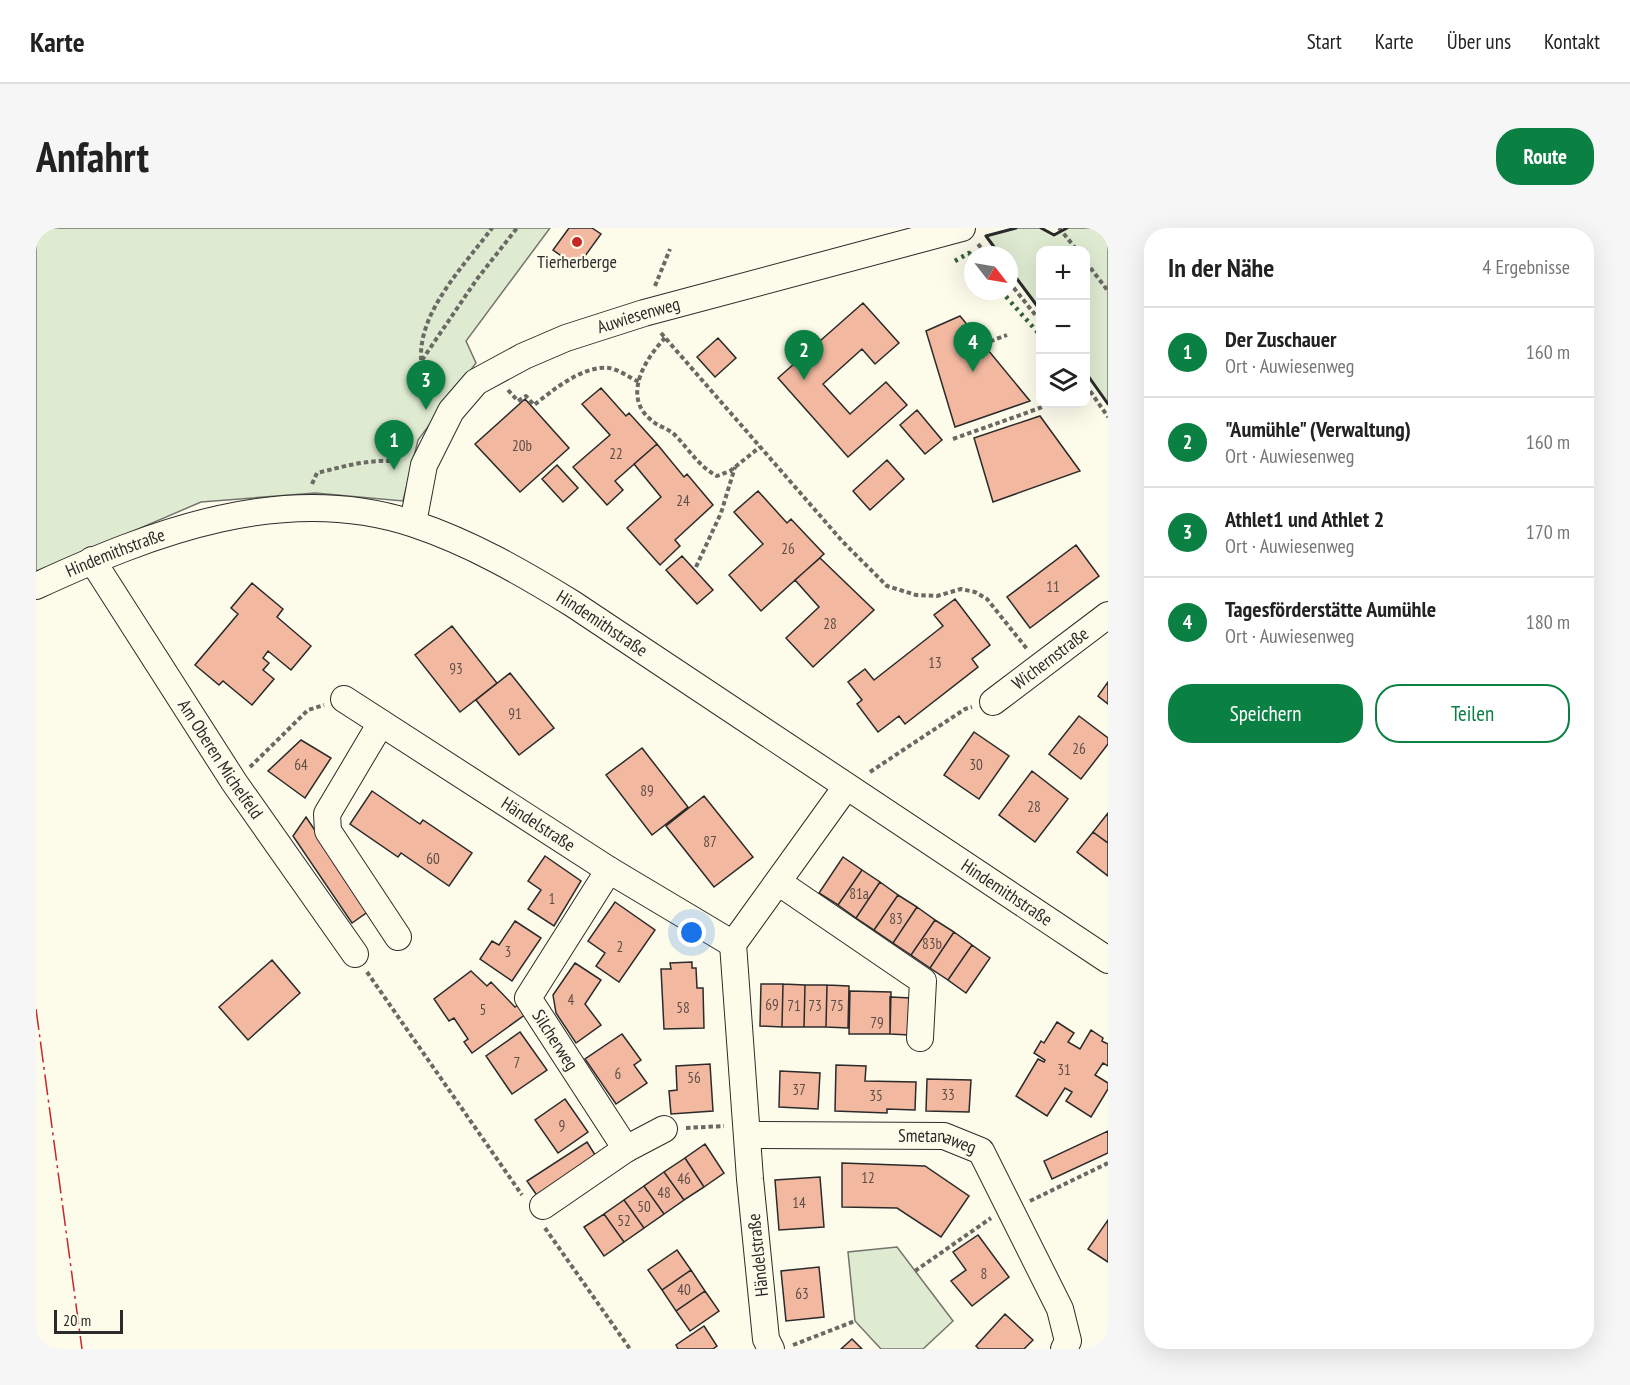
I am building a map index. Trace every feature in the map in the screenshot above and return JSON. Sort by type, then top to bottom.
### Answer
[{"type":"street","name":"Auwiesenweg","points":[[413,523],[424,465],[451,411],[476,382],[543,347],[644,313],[962,228]]},
{"type":"street","name":"Hindemithstraße","points":[[36,585],[141,540],[221,517],[297,508],[338,509],[413,523],[466,544],[527,575],[1108,960]]},
{"type":"street","name":"Am Oberen Michelfeld","points":[[92,560],[234,782],[355,954]]},
{"type":"street","name":"Wichernstraße","points":[[993,702],[1108,615]]},
{"type":"street","name":"Händelstraße","points":[[345,699],[609,870],[733,944],[766,1339],[779,1348]]},
{"type":"street","points":[[381,723],[327,814],[328,831],[398,937]]},
{"type":"street","points":[[733,944],[846,788]]},
{"type":"street","name":"Silcherweg","points":[[609,870],[528,998],[626,1149]]},
{"type":"street","points":[[778,882],[923,981],[920,1038]]},
{"type":"street","points":[[537,1210],[626,1149],[664,1129]]},
{"type":"street","name":"Smetanaweg","points":[[747,1130],[944,1136],[981,1151],[1060,1309],[1068,1341],[1064,1349]]},
{"type":"path","points":[[439,399],[424,377],[423,333],[432,312],[492,228]]},
{"type":"path","points":[[422,361],[477,279],[517,228]]},
{"type":"path","points":[[1059,228],[1074,246]]},
{"type":"path","points":[[670,249],[644,313],[843,543],[887,586],[916,595],[937,596],[961,589],[975,592],[987,599],[1040,666]]},
{"type":"path","points":[[1090,267],[1108,291]]},
{"type":"path","points":[[1018,293],[1036,316]]},
{"type":"path","points":[[983,344],[1007,335]]},
{"type":"path","points":[[665,338],[650,353],[641,370],[640,403],[648,418],[672,432],[704,469],[717,476],[735,467],[760,447]]},
{"type":"path","points":[[494,373],[518,401],[526,396],[534,405],[572,380],[600,368],[611,368],[639,382]]},
{"type":"path","points":[[1090,390],[1108,417]]},
{"type":"path","points":[[953,439],[1040,408]]},
{"type":"path","points":[[696,567],[721,513],[735,467]]},
{"type":"path","points":[[234,782],[308,710],[345,699]]},
{"type":"path","points":[[846,788],[965,709],[993,702]]},
{"type":"path","points":[[355,954],[537,1210],[630,1349]]},
{"type":"path","points":[[664,1129],[747,1130]]},
{"type":"path","points":[[915,1271],[1009,1208],[1108,1163]]},
{"type":"path","points":[[779,1348],[855,1321]]},
{"type":"green space","points":[[36,228],[550,228],[466,341],[476,363],[418,440],[403,501],[315,493],[201,502],[36,573]]},
{"type":"green space","points":[[1016,228],[1041,228],[1054,235],[1067,228],[1108,228],[1108,404],[1090,379],[1090,246],[1036,246],[1036,305],[1018,280],[1018,246],[993,246],[986,236]]},
{"type":"green space","points":[[897,1247],[953,1321],[923,1349],[881,1349],[855,1321],[848,1252]]},
{"type":"building","name":"Tierherberge","points":[[569,228],[592,228],[601,234],[577,267],[553,250]]},
{"type":"building","points":[[863,303],[899,343],[875,364],[862,349],[823,384],[850,414],[886,382],[907,405],[848,457],[778,378]]},
{"type":"building","points":[[960,316],[1030,401],[955,427],[926,331]]},
{"type":"building","points":[[718,338],[736,358],[715,377],[697,357]]},
{"type":"building","points":[[601,388],[626,416],[629,413],[657,444],[615,481],[623,490],[607,505],[573,467],[610,435],[582,404]]},
{"type":"building","points":[[525,399],[569,448],[520,492],[475,444]]},
{"type":"building","points":[[917,410],[942,440],[925,454],[900,425]]},
{"type":"building","points":[[1040,416],[1080,471],[993,502],[974,438]]},
{"type":"building","points":[[657,444],[684,477],[687,474],[713,505],[675,540],[680,546],[660,565],[627,528],[661,497],[634,464]]},
{"type":"building","points":[[887,460],[904,479],[870,510],[853,491]]},
{"type":"building","points":[[557,465],[578,488],[563,502],[542,479]]},
{"type":"building","points":[[758,491],[787,523],[791,519],[824,554],[761,611],[729,575],[763,544],[734,512]]},
{"type":"building","points":[[1076,545],[1099,576],[1030,628],[1007,597]]},
{"type":"building","points":[[682,556],[713,590],[697,604],[666,570]]},
{"type":"building","points":[[820,558],[874,610],[813,667],[786,638],[819,607],[795,580]]},
{"type":"building","points":[[252,583],[283,609],[277,617],[311,646],[291,670],[268,651],[263,658],[269,663],[263,670],[274,679],[252,705],[223,681],[219,685],[195,665],[238,614],[231,608]]},
{"type":"building","points":[[955,599],[990,645],[972,659],[978,667],[905,724],[899,716],[878,732],[857,704],[862,700],[848,682],[865,669],[874,680],[943,626],[934,615]]},
{"type":"building","points":[[452,626],[497,683],[460,712],[415,655]]},
{"type":"building","points":[[510,673],[554,728],[519,755],[476,700]]},
{"type":"building","points":[[1108,682],[1108,704],[1098,696]]},
{"type":"building","points":[[1079,716],[1108,738],[1108,744],[1081,779],[1049,754]]},
{"type":"building","points":[[974,732],[1009,756],[979,799],[944,775]]},
{"type":"building","points":[[301,740],[331,758],[305,798],[268,771]]},
{"type":"building","points":[[642,748],[688,807],[652,835],[606,775]]},
{"type":"building","points":[[1032,771],[1068,799],[1035,842],[999,815]]},
{"type":"building","points":[[372,791],[420,824],[423,820],[472,853],[449,886],[401,853],[398,857],[350,824]]},
{"type":"building","points":[[704,796],[753,857],[714,887],[666,826]]},
{"type":"building","points":[[1108,813],[1108,843],[1093,832]]},
{"type":"building","points":[[306,817],[369,911],[352,923],[293,836]]},
{"type":"building","points":[[1093,832],[1108,843],[1108,876],[1077,852]]},
{"type":"building","points":[[545,856],[581,881],[554,926],[528,909],[541,890],[528,881]]},
{"type":"building","points":[[843,857],[862,870],[838,905],[819,893]]},
{"type":"building","points":[[862,870],[880,882],[856,918],[838,905]]},
{"type":"building","points":[[880,882],[898,895],[874,930],[856,918]]},
{"type":"building","points":[[898,895],[917,907],[893,943],[874,930]]},
{"type":"building","points":[[615,902],[655,930],[619,982],[596,966],[605,953],[588,941]]},
{"type":"building","points":[[917,907],[935,920],[911,955],[893,943]]},
{"type":"building","points":[[935,920],[954,932],[930,968],[911,955]]},
{"type":"building","points":[[515,921],[541,938],[512,981],[480,959],[492,941],[499,945]]},
{"type":"building","points":[[954,932],[972,945],[948,980],[930,968]]},
{"type":"building","points":[[972,945],[990,958],[966,993],[948,980]]},
{"type":"building","points":[[272,960],[300,993],[248,1040],[219,1007]]},
{"type":"building","points":[[692,962],[692,968],[696,968],[697,988],[703,988],[704,1028],[664,1029],[661,969],[671,969],[670,963]]},
{"type":"building","points":[[575,963],[601,980],[585,1004],[601,1025],[576,1043],[556,1013],[553,995]]},
{"type":"building","points":[[471,971],[487,986],[491,982],[515,1007],[519,1004],[526,1014],[472,1053],[464,1042],[468,1039],[454,1018],[449,1021],[434,999]]},
{"type":"building","points":[[761,984],[783,984],[782,1027],[760,1026]]},
{"type":"building","points":[[783,984],[805,985],[804,1027],[782,1027]]},
{"type":"building","points":[[805,985],[827,985],[826,1027],[804,1027]]},
{"type":"building","points":[[827,985],[849,986],[848,1028],[826,1027]]},
{"type":"building","points":[[850,991],[891,992],[890,1034],[849,1034]]},
{"type":"building","points":[[890,997],[911,998],[910,1035],[890,1034]]},
{"type":"building","points":[[1057,1022],[1074,1033],[1068,1042],[1080,1049],[1091,1030],[1108,1044],[1108,1066],[1103,1063],[1095,1075],[1108,1083],[1108,1089],[1091,1117],[1066,1101],[1072,1092],[1065,1088],[1047,1116],[1016,1096],[1038,1059],[1044,1062],[1045,1060],[1034,1053],[1041,1041],[1044,1043]]},
{"type":"building","points":[[520,1032],[547,1070],[512,1094],[486,1056]]},
{"type":"building","points":[[622,1034],[641,1060],[634,1065],[647,1083],[616,1104],[585,1059]]},
{"type":"building","points":[[710,1064],[713,1111],[671,1114],[669,1091],[677,1090],[676,1066]]},
{"type":"building","points":[[836,1065],[866,1066],[865,1081],[916,1082],[915,1110],[887,1109],[887,1113],[835,1111]]},
{"type":"building","points":[[780,1071],[820,1073],[818,1109],[779,1107]]},
{"type":"building","points":[[927,1079],[971,1080],[969,1112],[926,1111]]},
{"type":"building","points":[[565,1099],[588,1132],[558,1153],[535,1120]]},
{"type":"building","points":[[1108,1131],[1108,1153],[1052,1179],[1044,1161]]},
{"type":"building","points":[[587,1142],[597,1158],[538,1197],[527,1181]]},
{"type":"building","points":[[705,1144],[724,1173],[704,1187],[685,1158]]},
{"type":"building","points":[[685,1158],[704,1187],[684,1200],[664,1172]]},
{"type":"building","points":[[842,1163],[925,1166],[969,1196],[941,1237],[897,1208],[842,1207]]},
{"type":"building","points":[[664,1172],[684,1200],[664,1214],[644,1186]]},
{"type":"building","points":[[820,1177],[824,1227],[779,1230],[775,1180]]},
{"type":"building","points":[[644,1186],[664,1214],[644,1228],[624,1200]]},
{"type":"building","points":[[624,1200],[644,1228],[624,1242],[604,1214]]},
{"type":"building","points":[[604,1214],[624,1242],[604,1256],[584,1227]]},
{"type":"building","points":[[1108,1220],[1108,1262],[1088,1249]]},
{"type":"building","points":[[978,1235],[1009,1277],[972,1306],[951,1281],[966,1270],[953,1252]]},
{"type":"building","points":[[677,1250],[691,1270],[662,1290],[648,1270]]},
{"type":"building","points":[[819,1267],[824,1317],[786,1321],[781,1271]]},
{"type":"building","points":[[691,1270],[705,1291],[676,1311],[662,1290]]},
{"type":"building","points":[[705,1291],[719,1311],[690,1331],[676,1311]]},
{"type":"building","points":[[1005,1314],[1033,1340],[1024,1349],[979,1349],[976,1346]]},
{"type":"building","points":[[704,1326],[717,1346],[713,1349],[678,1349],[676,1345]]},
{"type":"building","points":[[852,1339],[862,1349],[841,1349]]},
{"type":"hedge","points":[[955,261],[964,256]]},
{"type":"hedge","points":[[1009,300],[1036,330]]},
{"type":"wall","points":[[993,246],[986,236],[1016,228]]},
{"type":"wall","points":[[1041,228],[1054,235],[1067,228]]},
{"type":"wall","points":[[1018,280],[1036,304]]},
{"type":"wall","points":[[1090,379],[1108,404]]},
{"type":"power","points":[[36,1009],[82,1349]]},
{"type":"place","name":"Tierherberge","points":[[577,242]]},
{"type":"place","name":"Tagesförderstätte Aumühle","points":[[973,372]]},
{"type":"place","name":"\"Aumühle\" (Verwaltung)","points":[[804,380]]},
{"type":"place","name":"Athlet1 und Athlet 2","points":[[426,410]]},
{"type":"place","name":"Der Zuschauer","points":[[394,470]]}]
